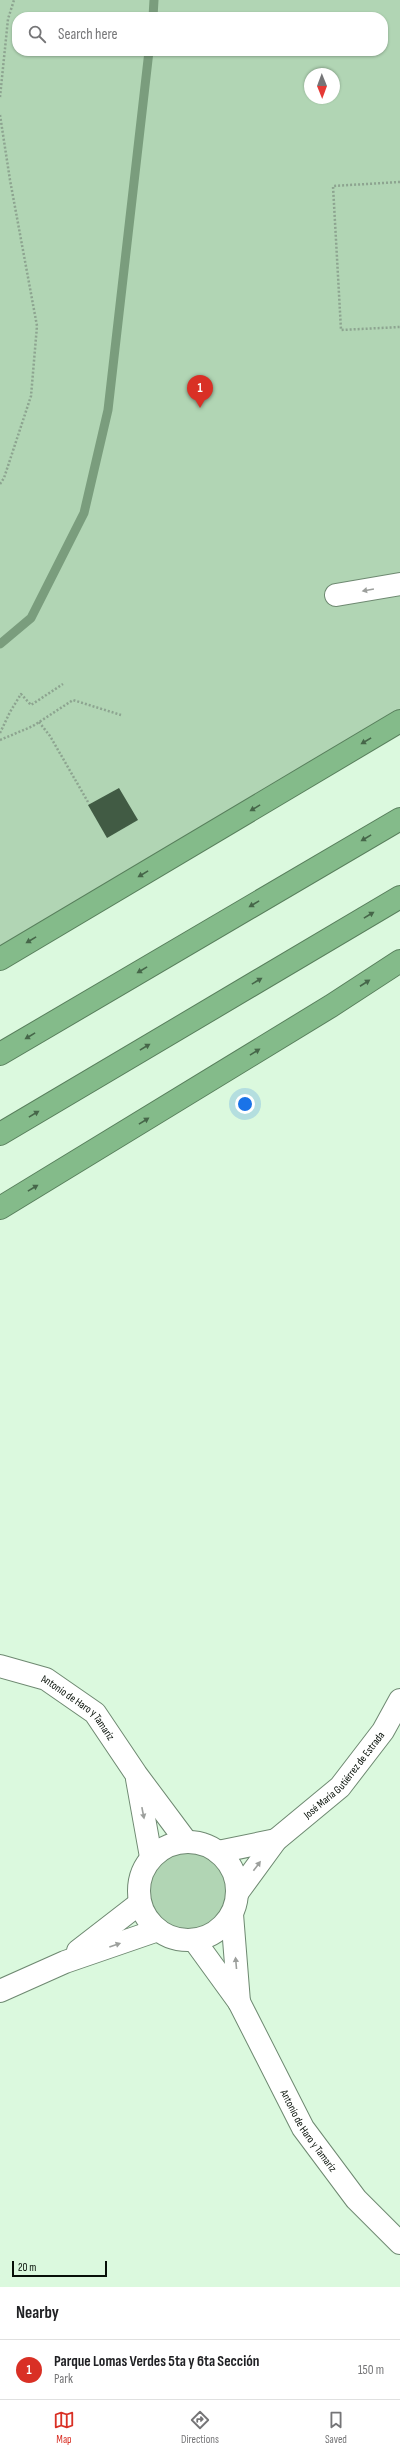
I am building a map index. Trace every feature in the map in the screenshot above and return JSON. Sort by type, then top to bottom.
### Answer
[{"type":"highway","points":[[0,958],[400,721]]},
{"type":"highway","points":[[0,1054],[400,819]]},
{"type":"highway","points":[[0,1134],[400,897]]},
{"type":"highway","points":[[0,1208],[332,1006],[400,961]]},
{"type":"street","points":[[336,595],[400,584]]},
{"type":"street","name":"Antonio de Haro y Tamaríz","points":[[0,1666],[46,1679],[95,1713],[136,1774],[186,1841]]},
{"type":"street","name":"José María Gutiérrez de Estrada","points":[[238,1892],[276,1840],[340,1786],[383,1731],[400,1700]]},
{"type":"street","name":"Antonio de Haro y Tamaríz","points":[[136,1774],[151,1857]]},
{"type":"street","name":"José María Gutiérrez de Estrada","points":[[218,1852],[276,1840]]},
{"type":"street","points":[[186,1841],[205,1844],[218,1852],[234,1871],[238,1892],[232,1914],[216,1932],[194,1940],[178,1939],[158,1930],[148,1920],[140,1903],[138,1886],[144,1869],[151,1857],[166,1846],[186,1841]]},
{"type":"street","points":[[65,1962],[140,1903]]},
{"type":"street","name":"Antonio de Haro y Tamaríz","points":[[232,1914],[239,2002]]},
{"type":"street","points":[[0,1991],[65,1962],[158,1930]]},
{"type":"street","name":"Antonio de Haro y Tamaríz","points":[[194,1940],[239,2002],[303,2128],[356,2199],[400,2243]]},
{"type":"path","points":[[0,97],[8,19],[14,0]]},
{"type":"path","points":[[0,114],[37,326],[31,396],[4,478],[0,484]]},
{"type":"path","points":[[400,182],[333,186],[341,330],[400,327]]},
{"type":"path","points":[[0,733],[21,694],[31,706],[63,684]]},
{"type":"path","points":[[0,740],[38,722],[73,700],[122,715]]},
{"type":"path","points":[[38,722],[50,736],[88,802]]},
{"type":"green space","points":[[0,0],[400,0],[400,719],[0,957]]},
{"type":"green space","points":[[188,1842],[207,1846],[223,1856],[233,1872],[237,1891],[233,1910],[223,1926],[207,1936],[188,1940],[169,1936],[153,1926],[143,1910],[139,1891],[143,1872],[153,1856],[169,1846]]},
{"type":"building","points":[[119,788],[138,820],[107,838],[88,805]]},
{"type":"waterway","points":[[153,12],[154,0]]},
{"type":"waterway","points":[[0,644],[31,618],[84,513],[108,410],[148,56]]},
{"type":"place","name":"Parque Lomas Verdes 5ta y 6ta Sección","points":[[200,408]]}]
